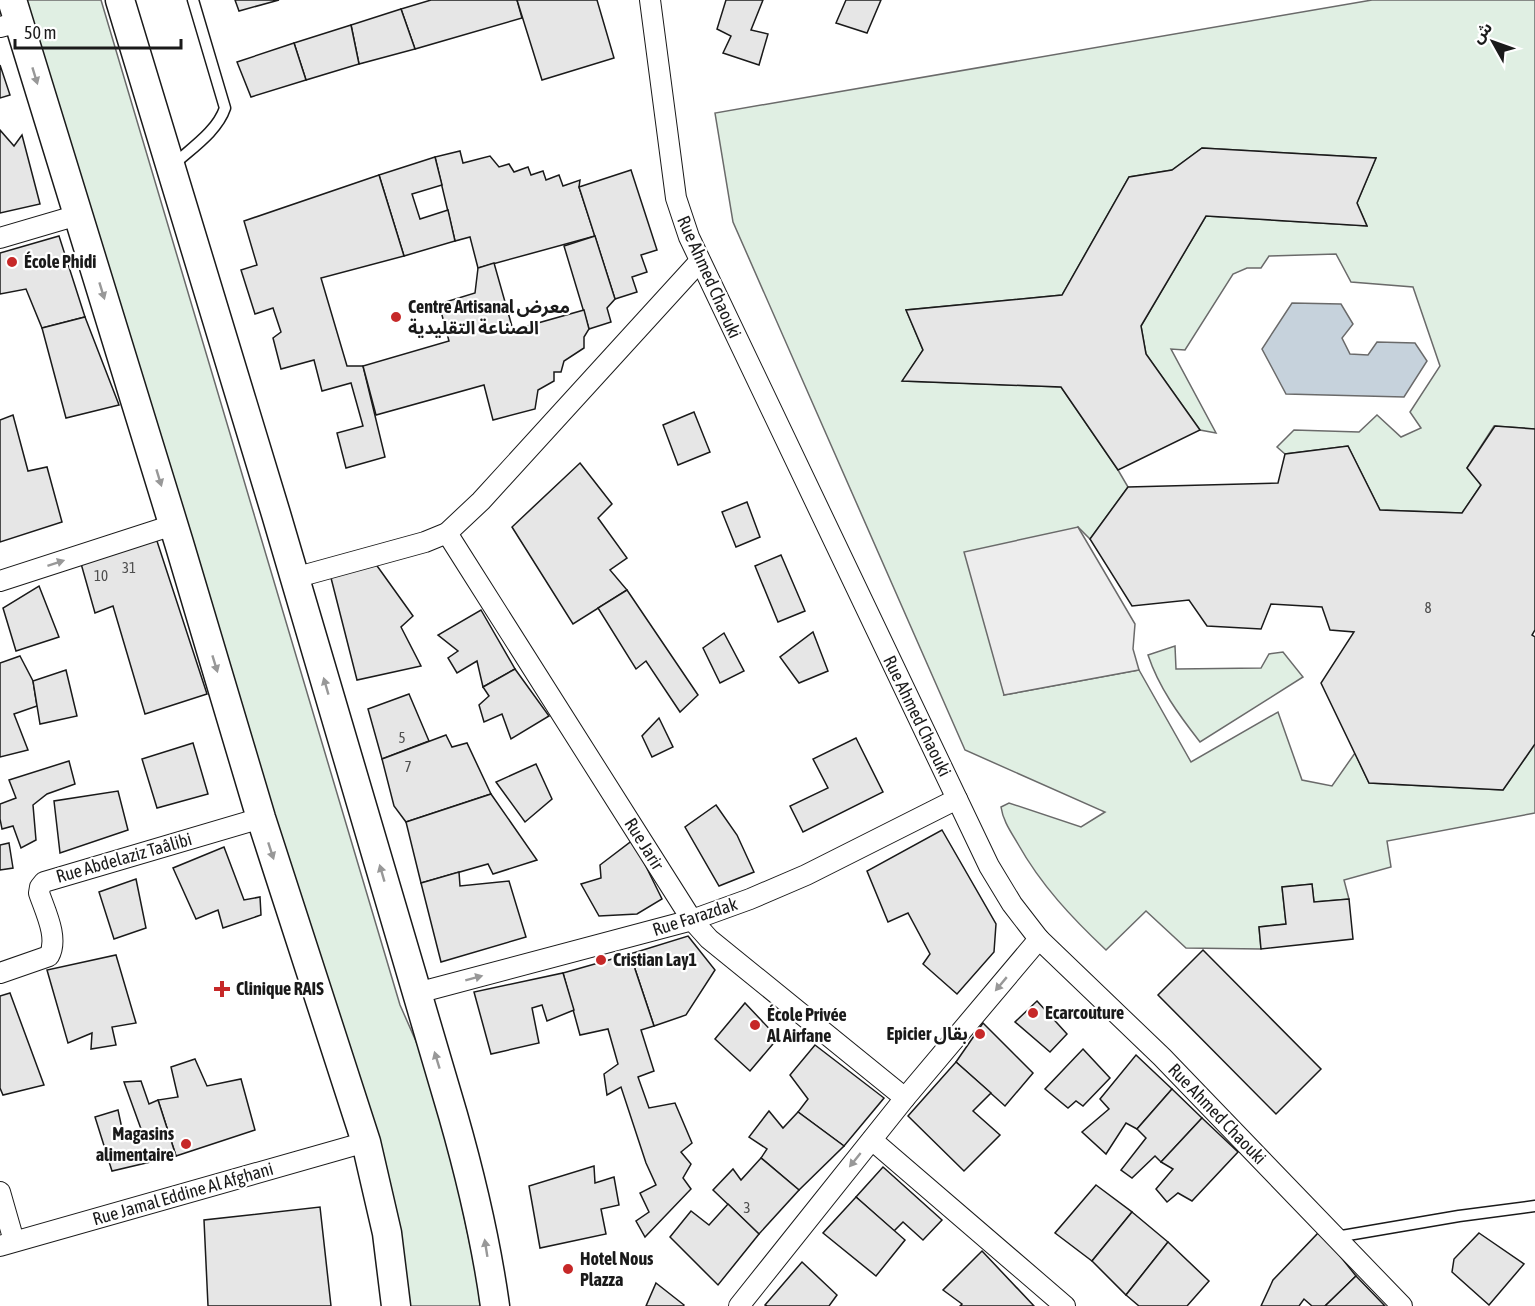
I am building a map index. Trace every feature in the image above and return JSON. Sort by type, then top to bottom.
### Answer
[{"type":"main road","points":[[120,0],[172,166],[471,1177],[495,1306]]},
{"type":"main road","points":[[10,16],[78,215],[261,818],[366,1142],[387,1233],[396,1306]]},
{"type":"street","name":"Rue Ahmed Chaouki","points":[[650,0],[676,198],[699,262],[989,866],[1012,904],[1039,939],[1162,1057],[1402,1306]]},
{"type":"street","points":[[0,238],[78,215]]},
{"type":"street","points":[[294,578],[425,542],[447,533],[481,501],[699,262]]},
{"type":"street","points":[[0,581],[173,525]]},
{"type":"street","name":"Rue Jarir","points":[[447,533],[692,920],[709,939],[905,1098]]},
{"type":"street","name":"Rue Farazdak","points":[[417,993],[692,920],[807,875],[957,799]]},
{"type":"street","name":"Rue Abdelaziz Taâlibi","points":[[0,973],[49,957],[53,950],[53,940],[39,893],[44,882],[261,818]]},
{"type":"street","points":[[739,1306],[905,1098],[1039,939]]},
{"type":"street","points":[[872,1140],[1065,1306]]},
{"type":"street","name":"Rue Jamal Eddine Al Afghani","points":[[7,1244],[366,1142]]},
{"type":"street","points":[[0,1192],[7,1244]]},
{"type":"lane","points":[[172,166],[215,127],[222,118],[225,108],[194,0]]},
{"type":"lane","points":[[1336,1238],[1459,1216],[1535,1206]]},
{"type":"green space","points":[[24,0],[101,0],[400,1005],[437,1089],[478,1282],[480,1306],[403,1306],[326,982]]},
{"type":"green space","points":[[1372,0],[1535,0],[1535,429],[1494,426],[1467,468],[1481,485],[1462,513],[1380,510],[1348,446],[1285,454],[1277,447],[1294,430],[1359,432],[1377,415],[1401,437],[1421,428],[1410,412],[1440,366],[1413,287],[1351,282],[1336,254],[1269,256],[1261,268],[1247,268],[1233,274],[1185,350],[1171,349],[1216,433],[1200,430],[1146,354],[1141,326],[1206,216],[1367,226],[1357,203],[1376,158],[1202,148],[1172,170],[1129,177],[1062,295],[906,310],[923,350],[903,381],[1061,387],[1128,487],[1090,539],[1078,527],[1004,695],[1139,670],[1191,762],[1278,712],[1302,780],[1332,786],[1355,753],[1369,783],[1503,790],[1535,744],[1535,813],[1387,841],[1391,867],[1344,880],[1349,899],[1314,902],[1312,884],[1282,887],[1286,924],[1259,927],[1261,949],[1186,948],[1146,911],[1106,950],[1047,887],[1008,826],[1001,807],[1009,803],[1081,827],[1105,812],[965,750],[733,222],[715,113]]},
{"type":"green space","points":[[1175,646],[1176,669],[1261,668],[1269,654],[1283,652],[1303,677],[1200,742],[1164,690],[1148,655]]},
{"type":"shaded area","points":[[1292,303],[1341,304],[1353,324],[1342,338],[1350,354],[1368,355],[1377,342],[1415,343],[1427,361],[1404,397],[1286,394],[1262,349]]},
{"type":"shaded area","points":[[1078,527],[1135,624],[1133,649],[1139,670],[1004,695],[964,552]]},
{"type":"building","points":[[235,0],[279,0],[239,11]]},
{"type":"building","points":[[431,0],[517,0],[522,18],[415,49],[401,9]]},
{"type":"building","points":[[517,0],[597,0],[614,58],[542,80]]},
{"type":"building","points":[[726,0],[763,0],[751,30],[768,34],[759,65],[723,53],[731,36],[717,29]]},
{"type":"building","points":[[846,0],[881,0],[867,33],[836,23]]},
{"type":"building","points":[[401,9],[415,49],[359,64],[351,25]]},
{"type":"building","points":[[351,25],[359,64],[306,80],[294,43]]},
{"type":"building","points":[[294,43],[306,80],[251,97],[237,62]]},
{"type":"building","points":[[0,65],[10,95],[0,98]]},
{"type":"building","points":[[0,130],[14,146],[22,135],[40,204],[0,213]]},
{"type":"building","points":[[1202,148],[1376,158],[1357,203],[1367,226],[1206,216],[1141,326],[1146,354],[1200,430],[1118,470],[1061,387],[902,381],[923,350],[906,310],[1062,295],[1129,177],[1172,170]]},
{"type":"building","points":[[460,151],[463,163],[490,156],[499,167],[509,164],[514,172],[528,167],[531,175],[543,171],[546,180],[559,175],[563,186],[580,180],[579,187],[595,236],[478,268],[470,237],[455,241],[435,157]]},
{"type":"building","points":[[435,157],[442,185],[412,194],[420,219],[448,210],[455,241],[404,256],[379,175]]},
{"type":"building","points":[[631,170],[657,250],[641,255],[647,272],[632,277],[637,292],[615,299],[579,187]]},
{"type":"building","points":[[379,175],[404,256],[321,278],[347,366],[363,366],[385,457],[346,468],[337,433],[363,426],[351,383],[322,391],[314,360],[281,369],[273,338],[281,332],[273,308],[255,314],[241,270],[257,265],[244,221]]},
{"type":"building","points":[[59,236],[85,317],[42,328],[26,289],[0,294],[0,253]]},
{"type":"building","points":[[595,236],[615,299],[607,308],[611,322],[589,329],[564,246]]},
{"type":"building","points":[[494,263],[513,330],[584,310],[589,329],[584,337],[584,348],[564,361],[561,372],[554,372],[554,381],[538,390],[535,409],[493,420],[484,385],[376,415],[363,366],[449,341],[439,304],[475,293],[478,268]]},
{"type":"building","points":[[85,317],[119,405],[66,418],[42,328]]},
{"type":"building","points":[[694,412],[710,452],[678,465],[663,425]]},
{"type":"building","points":[[13,415],[28,471],[47,467],[62,522],[0,542],[0,420]]},
{"type":"building","points":[[1495,426],[1535,429],[1535,630],[1532,635],[1535,637],[1535,744],[1503,790],[1369,783],[1321,683],[1354,632],[1330,630],[1322,607],[1271,604],[1261,629],[1207,626],[1189,600],[1132,606],[1090,539],[1128,487],[1278,483],[1285,454],[1348,446],[1380,510],[1462,513],[1481,485],[1467,468]]},
{"type":"building","points":[[580,463],[612,504],[598,518],[627,558],[610,570],[627,590],[573,624],[512,527]]},
{"type":"building","points":[[747,502],[760,537],[736,547],[722,512]]},
{"type":"building","points":[[155,535],[207,694],[145,714],[113,606],[95,613],[80,560]]},
{"type":"building","points":[[781,555],[805,611],[778,622],[755,566]]},
{"type":"building","points":[[375,563],[413,616],[401,627],[421,666],[357,680],[330,574]]},
{"type":"building","points":[[39,586],[59,637],[16,651],[3,608]]},
{"type":"building","points":[[627,590],[698,695],[680,712],[646,661],[636,669],[598,608]]},
{"type":"building","points":[[481,610],[515,669],[483,687],[477,661],[457,673],[448,658],[458,651],[438,635]]},
{"type":"building","points":[[813,632],[828,671],[799,683],[780,657]]},
{"type":"building","points":[[724,633],[744,671],[720,683],[703,648]]},
{"type":"building","points":[[20,656],[33,681],[37,706],[14,714],[28,750],[0,757],[0,663]]},
{"type":"building","points":[[515,669],[549,716],[511,739],[502,714],[484,722],[479,705],[489,696],[483,687]]},
{"type":"building","points":[[66,670],[77,716],[40,724],[33,681]]},
{"type":"building","points":[[409,694],[429,741],[382,759],[368,709]]},
{"type":"building","points":[[659,718],[673,747],[652,757],[642,736]]},
{"type":"building","points":[[446,735],[452,747],[467,743],[491,794],[406,822],[394,806],[382,759]]},
{"type":"building","points":[[856,738],[883,792],[803,832],[790,806],[828,788],[813,759]]},
{"type":"building","points":[[193,743],[208,794],[157,808],[142,759]]},
{"type":"building","points":[[69,761],[75,784],[47,794],[33,805],[36,840],[21,848],[13,826],[2,829],[0,819],[0,804],[16,798],[9,780]]},
{"type":"building","points":[[536,764],[552,799],[525,822],[496,782]]},
{"type":"building","points":[[118,791],[128,830],[60,853],[54,801]]},
{"type":"building","points":[[491,794],[537,860],[493,874],[488,864],[421,883],[406,822]]},
{"type":"building","points":[[716,805],[737,835],[754,872],[719,886],[685,827]]},
{"type":"building","points":[[942,830],[996,924],[994,952],[957,994],[923,964],[930,954],[908,913],[888,922],[867,871]]},
{"type":"building","points":[[633,840],[662,899],[637,914],[599,916],[581,884],[601,878],[600,865]]},
{"type":"building","points":[[9,843],[13,868],[0,870],[0,845]]},
{"type":"building","points":[[224,847],[244,900],[260,897],[261,915],[223,928],[218,910],[196,919],[173,868]]},
{"type":"building","points":[[459,872],[460,886],[509,881],[526,937],[441,962],[421,883]]},
{"type":"building","points":[[136,879],[146,928],[114,939],[99,892]]},
{"type":"building","points":[[1312,884],[1314,902],[1349,899],[1353,939],[1261,949],[1259,927],[1286,924],[1282,887]]},
{"type":"building","points":[[688,936],[715,970],[686,1015],[654,1026],[630,954]]},
{"type":"building","points":[[1203,950],[1321,1069],[1276,1114],[1158,995]]},
{"type":"building","points":[[630,954],[654,1026],[641,1030],[654,1071],[638,1077],[649,1108],[675,1103],[692,1143],[681,1152],[691,1164],[683,1178],[691,1189],[645,1237],[636,1221],[649,1212],[640,1193],[656,1185],[646,1163],[621,1087],[607,1095],[604,1074],[618,1064],[608,1029],[580,1035],[563,973]]},
{"type":"building","points":[[116,955],[136,1023],[112,1027],[116,1045],[91,1049],[92,1033],[68,1043],[47,970]]},
{"type":"building","points":[[563,973],[574,1010],[547,1021],[542,1005],[532,1008],[539,1043],[491,1054],[474,992]]},
{"type":"building","points":[[10,993],[44,1085],[3,1095],[0,1088],[0,996]]},
{"type":"building","points":[[1037,1001],[1067,1034],[1050,1052],[1015,1022]]},
{"type":"building","points":[[745,1003],[778,1038],[750,1071],[715,1039]]},
{"type":"building","points":[[983,1023],[1033,1073],[1005,1106],[956,1062]]},
{"type":"building","points":[[815,1045],[884,1098],[844,1146],[798,1112],[808,1099],[790,1075]]},
{"type":"building","points":[[1083,1049],[1110,1078],[1083,1106],[1076,1101],[1068,1108],[1045,1089]]},
{"type":"building","points":[[1136,1055],[1172,1089],[1137,1129],[1126,1123],[1106,1154],[1082,1132],[1109,1109],[1100,1099]]},
{"type":"building","points":[[195,1059],[207,1086],[241,1079],[255,1130],[176,1156],[158,1100],[178,1097],[171,1067]]},
{"type":"building","points":[[956,1062],[991,1093],[973,1111],[1000,1135],[964,1171],[908,1116]]},
{"type":"building","points":[[141,1081],[149,1104],[158,1100],[176,1156],[112,1171],[95,1117],[118,1110],[124,1138],[141,1129],[124,1082]]},
{"type":"building","points":[[1172,1089],[1202,1118],[1161,1162],[1155,1156],[1132,1178],[1121,1170],[1146,1138],[1137,1129]]},
{"type":"building","points":[[769,1111],[783,1128],[798,1112],[844,1146],[799,1190],[761,1158],[767,1149],[749,1137]]},
{"type":"building","points":[[1202,1118],[1238,1152],[1192,1201],[1178,1193],[1167,1202],[1156,1189],[1173,1169],[1161,1162]]},
{"type":"building","points":[[761,1158],[799,1190],[759,1234],[713,1190],[733,1169],[741,1180]]},
{"type":"building","points":[[594,1166],[595,1183],[614,1177],[619,1205],[601,1209],[606,1234],[540,1248],[529,1186]]},
{"type":"building","points":[[883,1167],[942,1220],[923,1240],[903,1222],[894,1231],[856,1197]]},
{"type":"building","points":[[1096,1185],[1132,1212],[1092,1261],[1055,1233]]},
{"type":"building","points":[[856,1197],[905,1240],[876,1276],[823,1233]]},
{"type":"building","points":[[728,1204],[759,1234],[718,1285],[670,1237],[691,1211],[709,1225]]},
{"type":"building","points":[[320,1207],[331,1306],[208,1306],[204,1220]]},
{"type":"building","points":[[1132,1212],[1168,1242],[1126,1295],[1092,1261]]},
{"type":"building","points":[[1320,1231],[1356,1276],[1325,1306],[1312,1306],[1304,1299],[1299,1306],[1261,1306],[1273,1280]]},
{"type":"building","points":[[1479,1233],[1524,1264],[1489,1305],[1452,1272],[1454,1259]]},
{"type":"building","points":[[1168,1242],[1209,1281],[1187,1306],[1139,1306],[1126,1295]]},
{"type":"building","points":[[982,1251],[1034,1306],[960,1306],[962,1304],[943,1290]]},
{"type":"building","points":[[802,1262],[837,1295],[829,1306],[765,1305]]},
{"type":"building","points":[[1356,1276],[1385,1306],[1325,1306]]},
{"type":"building","points":[[656,1283],[684,1305],[646,1306]]},
{"type":"place","name":"École Phidi","points":[[12,262]]},
{"type":"place","name":"Centre Artisanal معرض الصناعة التقليدية","points":[[396,317]]},
{"type":"place","name":"Cristian Lay1","points":[[601,960]]},
{"type":"place","name":"Clinique RAIS","points":[[222,989]]},
{"type":"place","name":"Ecarcouture","points":[[1033,1013]]},
{"type":"place","name":"École Privée Al Airfane","points":[[755,1025]]},
{"type":"place","name":"Epicier بقال","points":[[980,1034]]},
{"type":"place","name":"Magasins alimentaire","points":[[186,1144]]},
{"type":"place","name":"Hotel Nous Plazza","points":[[568,1269]]}]
